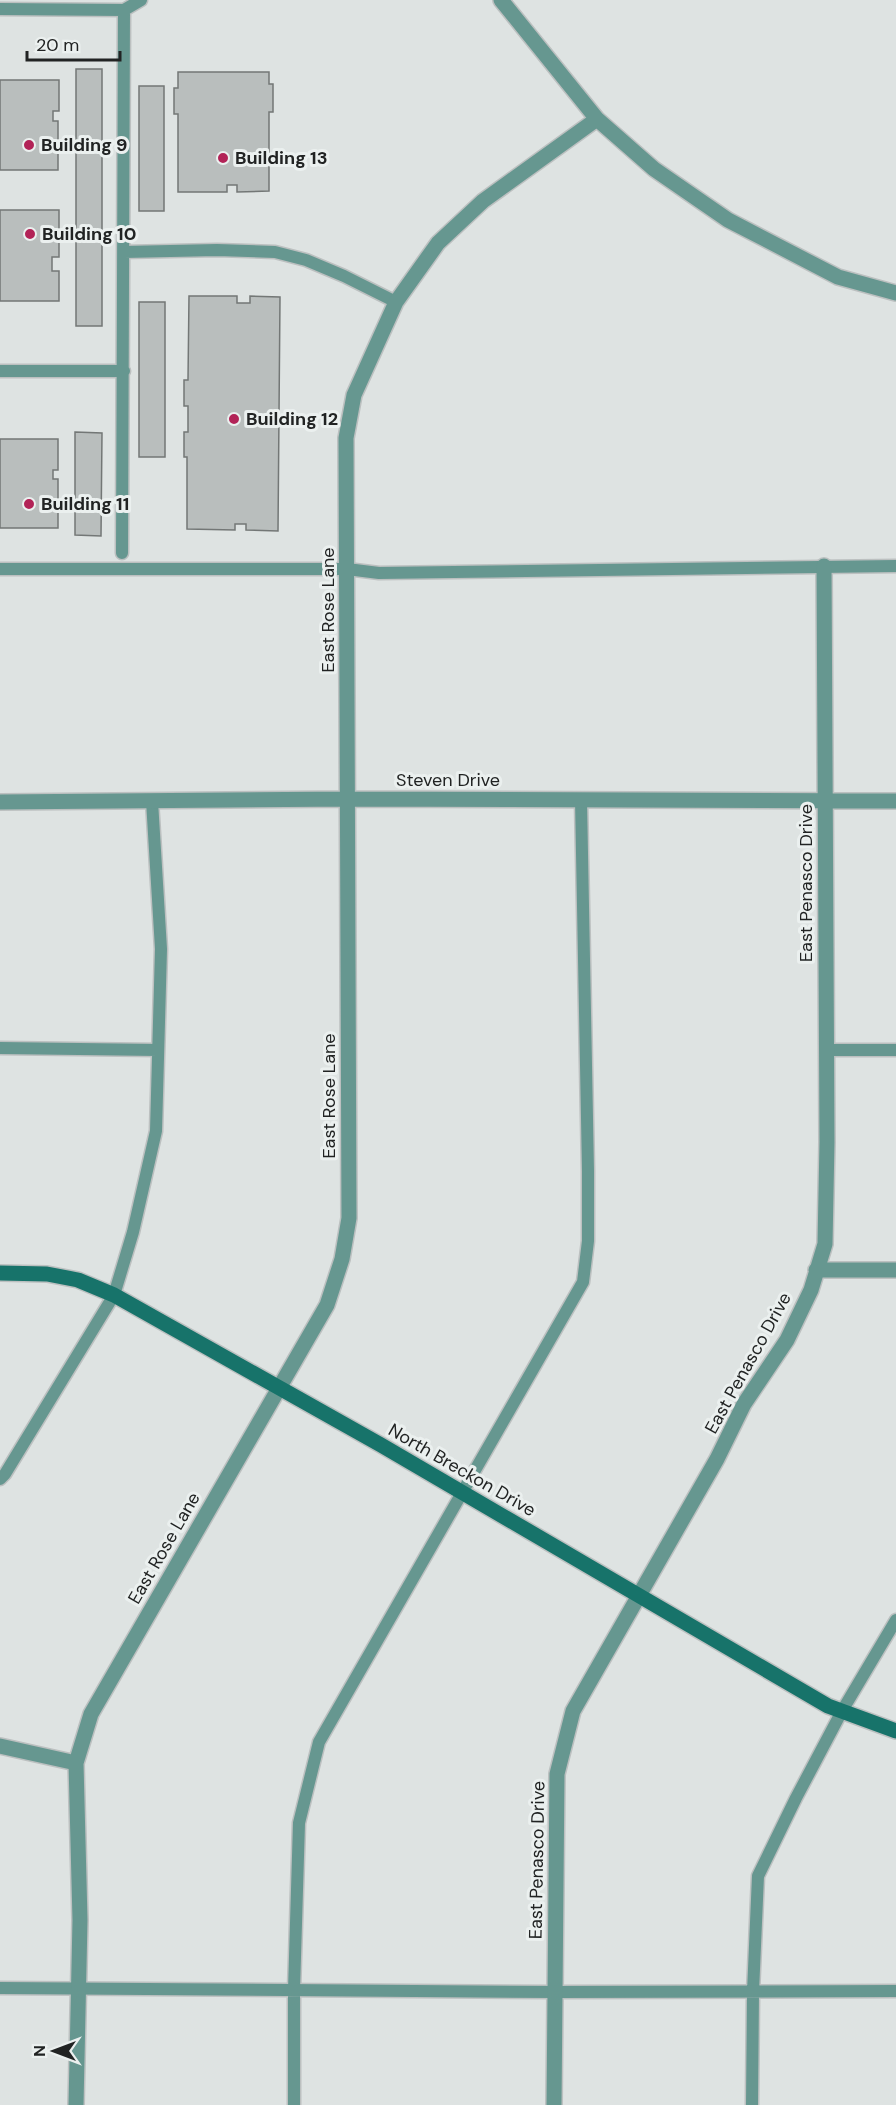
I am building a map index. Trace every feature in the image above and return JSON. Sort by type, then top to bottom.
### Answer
[{"type":"street","points":[[501,0],[597,119],[654,169],[728,220],[838,277],[896,293]]},
{"type":"street","name":"East Rose Lane","points":[[76,2105],[80,1920],[76,1763],[91,1714],[327,1305],[342,1259],[349,1218],[346,438],[354,395],[396,303],[438,243],[483,201],[597,119]]},
{"type":"street","name":"East Penasco Drive","points":[[554,2105],[557,1774],[573,1711],[717,1459],[744,1404],[787,1340],[811,1290],[825,1244],[824,566]]},
{"type":"street","name":"Steven Drive","points":[[0,802],[349,799],[896,801]]},
{"type":"street","points":[[816,1270],[896,1270]]},
{"type":"street","name":"North Breckon Drive","points":[[0,1273],[47,1274],[78,1280],[114,1295],[463,1493],[828,1706],[896,1731]]},
{"type":"street","points":[[0,1746],[76,1763]]},
{"type":"lane","points":[[0,9],[124,10],[141,0]]},
{"type":"lane","points":[[123,553],[124,10]]},
{"type":"lane","points":[[124,252],[217,249],[275,252],[306,260],[344,276],[396,303]]},
{"type":"lane","points":[[0,371],[124,371]]},
{"type":"lane","points":[[0,569],[347,569],[379,573],[896,566]]},
{"type":"lane","points":[[294,2105],[294,1990],[299,1822],[319,1742],[583,1282],[588,1241],[588,1171],[581,800]]},
{"type":"lane","points":[[0,1479],[114,1295],[133,1232],[156,1131],[161,949],[152,801]]},
{"type":"lane","points":[[0,1048],[158,1050]]},
{"type":"lane","points":[[826,1050],[896,1050]]},
{"type":"lane","points":[[752,2105],[753,1992],[758,1876],[842,1711],[896,1620]]},
{"type":"lane","points":[[0,1988],[555,1992],[896,1991]]},
{"type":"building","points":[[76,69],[102,69],[102,326],[76,326]]},
{"type":"building","name":"Building 13","points":[[178,72],[269,72],[269,84],[273,84],[273,112],[269,112],[269,191],[237,192],[237,185],[227,185],[227,192],[178,192],[178,114],[174,114],[174,88],[178,88]]},
{"type":"building","name":"Building 9","points":[[0,80],[59,80],[59,111],[53,111],[53,121],[58,121],[58,170],[0,170]]},
{"type":"building","points":[[139,86],[164,86],[164,211],[139,211]]},
{"type":"building","name":"Building 10","points":[[0,210],[59,210],[59,257],[52,257],[52,271],[59,271],[59,301],[0,301]]},
{"type":"building","name":"Building 12","points":[[189,296],[237,296],[237,303],[250,303],[250,296],[280,297],[278,531],[246,530],[246,524],[235,524],[235,530],[187,529],[187,457],[184,457],[184,432],[188,432],[188,406],[184,406],[184,380],[188,380]]},
{"type":"building","points":[[139,302],[165,302],[165,457],[139,457]]},
{"type":"building","points":[[75,432],[102,433],[101,536],[75,535]]},
{"type":"building","name":"Building 11","points":[[0,439],[58,439],[58,470],[53,470],[53,479],[58,479],[58,528],[0,528]]},
{"type":"place","name":"Building 9","points":[[29,145]]},
{"type":"place","name":"Building 13","points":[[223,158]]},
{"type":"place","name":"Building 10","points":[[30,234]]},
{"type":"place","name":"Building 12","points":[[234,419]]},
{"type":"place","name":"Building 11","points":[[29,504]]}]
